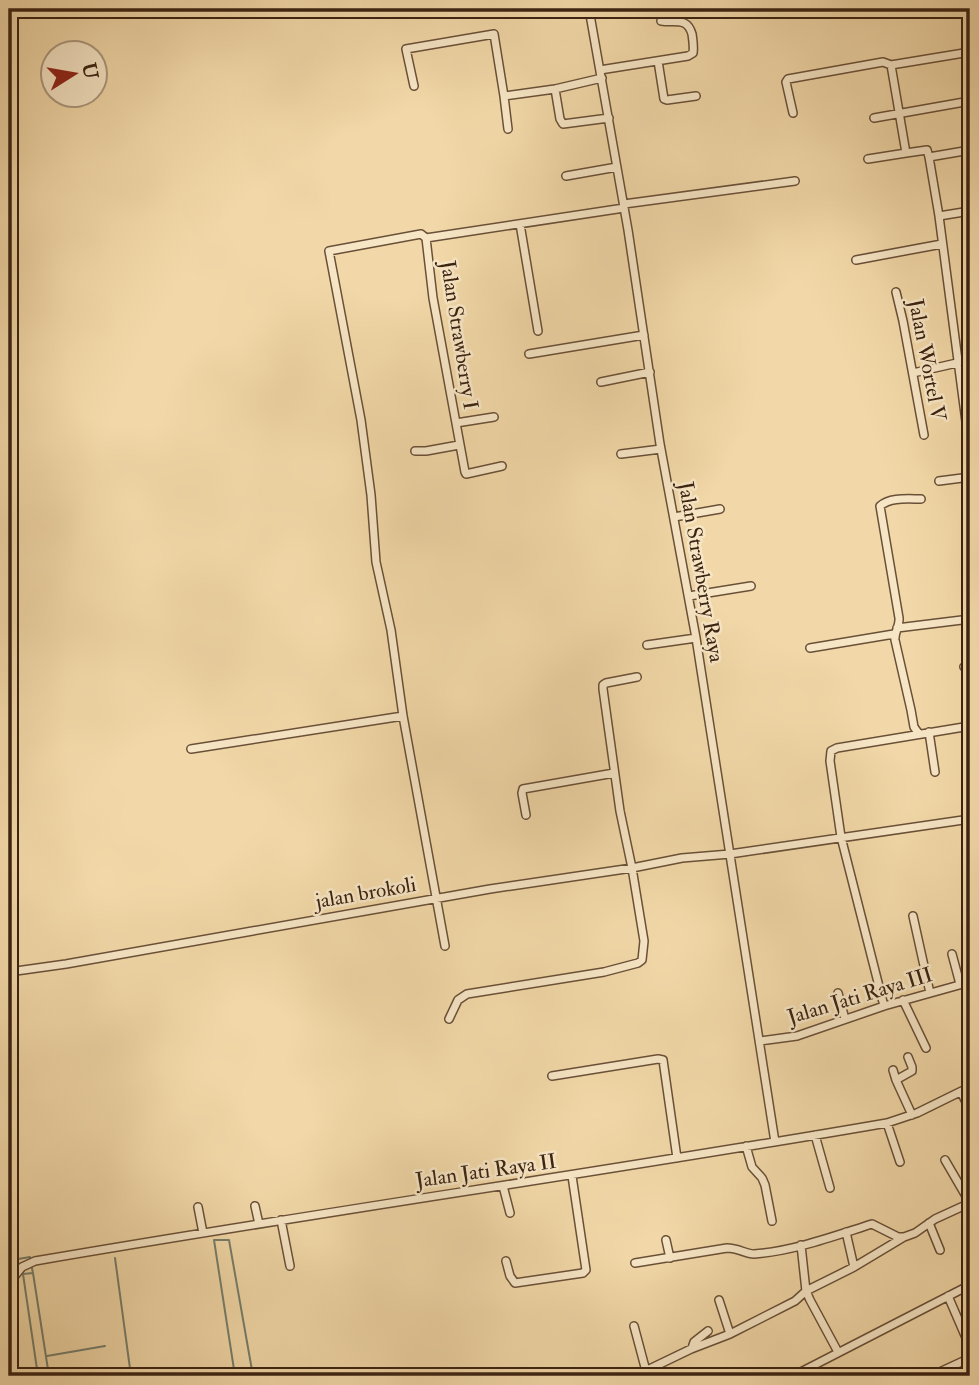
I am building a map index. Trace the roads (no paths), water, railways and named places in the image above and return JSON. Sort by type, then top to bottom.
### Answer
[{"type":"street","name":"Jalan Strawberry Raya","points":[[589,9],[624,206],[661,449],[696,638],[775,1142]]},
{"type":"street","points":[[504,96],[555,89],[601,74],[693,53],[691,30],[686,23],[662,21]]},
{"type":"street","points":[[414,86],[406,49],[494,34],[508,129]]},
{"type":"street","points":[[793,113],[786,82],[788,79],[883,62],[891,65],[970,52]]},
{"type":"street","points":[[658,61],[664,99],[696,96]]},
{"type":"street","points":[[891,65],[906,153]]},
{"type":"street","points":[[555,89],[563,124],[609,118]]},
{"type":"street","points":[[874,118],[970,101]]},
{"type":"street","points":[[868,159],[927,150],[939,216],[957,363],[967,409],[970,452]]},
{"type":"street","points":[[929,157],[970,150]]},
{"type":"street","points":[[566,176],[617,167]]},
{"type":"street","name":"Jalan Strawberry I","points":[[502,466],[466,474],[463,467],[433,298],[426,238],[795,181]]},
{"type":"street","points":[[939,216],[970,211]]},
{"type":"street","points":[[520,224],[538,331]]},
{"type":"street","points":[[426,238],[421,234],[329,251],[361,420],[376,562],[391,631],[403,716],[445,946]]},
{"type":"street","points":[[856,260],[942,244]]},
{"type":"street","name":"Jalan Wortel V","points":[[896,292],[924,435]]},
{"type":"street","points":[[529,354],[644,335]]},
{"type":"street","points":[[913,373],[970,360]]},
{"type":"street","points":[[601,382],[650,372]]},
{"type":"street","points":[[456,423],[494,417]]},
{"type":"street","points":[[415,450],[426,451],[459,445]]},
{"type":"street","points":[[621,454],[661,449]]},
{"type":"street","points":[[939,481],[970,477]]},
{"type":"street","points":[[919,734],[913,722],[896,631],[899,618],[880,506],[892,500],[921,499]]},
{"type":"street","points":[[674,517],[720,509]]},
{"type":"street","points":[[689,596],[751,586]]},
{"type":"street","points":[[810,648],[970,619]]},
{"type":"street","points":[[647,645],[696,638]]},
{"type":"street","points":[[449,1019],[458,1000],[467,994],[604,972],[642,960],[643,941],[614,773],[603,685],[637,677]]},
{"type":"street","points":[[191,749],[403,716]]},
{"type":"street","points":[[884,1006],[841,837],[830,761],[831,751],[970,726]]},
{"type":"street","points":[[929,732],[936,772]]},
{"type":"street","points":[[526,815],[523,789],[614,773]]},
{"type":"street","name":"jalan brokoli","points":[[9,972],[490,888],[632,868],[682,858],[730,854],[970,819]]},
{"type":"street","points":[[913,916],[930,993]]},
{"type":"street","points":[[952,954],[960,984]]},
{"type":"street","name":"Jalan Jati Raya III","points":[[760,1041],[797,1036],[845,1018],[970,982]]},
{"type":"street","points":[[838,993],[845,1018]]},
{"type":"street","points":[[903,1000],[926,1048]]},
{"type":"street","points":[[896,1080],[912,1070],[908,1056]]},
{"type":"street","points":[[552,1076],[663,1060],[677,1157]]},
{"type":"street","points":[[893,1070],[912,1115]]},
{"type":"street","name":"Jalan Jati Raya II","points":[[9,1283],[22,1267],[35,1261],[887,1123],[912,1115],[970,1087]]},
{"type":"street","points":[[961,1091],[970,1110]]},
{"type":"street","points":[[887,1123],[900,1162]]},
{"type":"street","points":[[815,1135],[830,1188]]},
{"type":"street","points":[[746,1146],[752,1167],[765,1185],[772,1220]]},
{"type":"street","points":[[635,1376],[730,1334],[795,1301],[806,1290],[854,1267],[929,1223],[970,1203],[945,1160]]},
{"type":"street","points":[[506,1261],[515,1283],[583,1273],[586,1270],[572,1176]]},
{"type":"street","points":[[503,1186],[510,1213]]},
{"type":"street","points":[[255,1206],[259,1224]]},
{"type":"street","points":[[198,1207],[203,1233]]},
{"type":"street","points":[[281,1220],[289,1266]]},
{"type":"street","points":[[929,1223],[940,1251]]},
{"type":"street","points":[[635,1263],[727,1248],[737,1248],[751,1254],[773,1251],[873,1224],[898,1237],[904,1237]]},
{"type":"street","points":[[846,1232],[854,1267]]},
{"type":"street","points":[[666,1240],[670,1258]]},
{"type":"street","points":[[800,1245],[806,1290],[838,1352]]},
{"type":"street","points":[[793,1376],[970,1285]]},
{"type":"street","points":[[948,1296],[970,1347]]},
{"type":"street","points":[[719,1300],[730,1334]]},
{"type":"street","points":[[634,1326],[646,1371]]},
{"type":"street","points":[[691,1349],[694,1342],[708,1331]]},
{"type":"street","points":[[930,1376],[970,1359]]},
{"type":"waterway","points":[[235,1376],[214,1240],[229,1240],[253,1376]]},
{"type":"waterway","points":[[115,1258],[131,1376]]},
{"type":"waterway","points":[[9,1268],[18,1259],[30,1259]]},
{"type":"waterway","points":[[31,1264],[33,1273],[23,1274],[38,1376]]},
{"type":"waterway","points":[[33,1273],[49,1376]]},
{"type":"waterway","points":[[47,1356],[105,1346]]},
{"type":"waterway","points":[[9,1364],[12,1376]]}]
